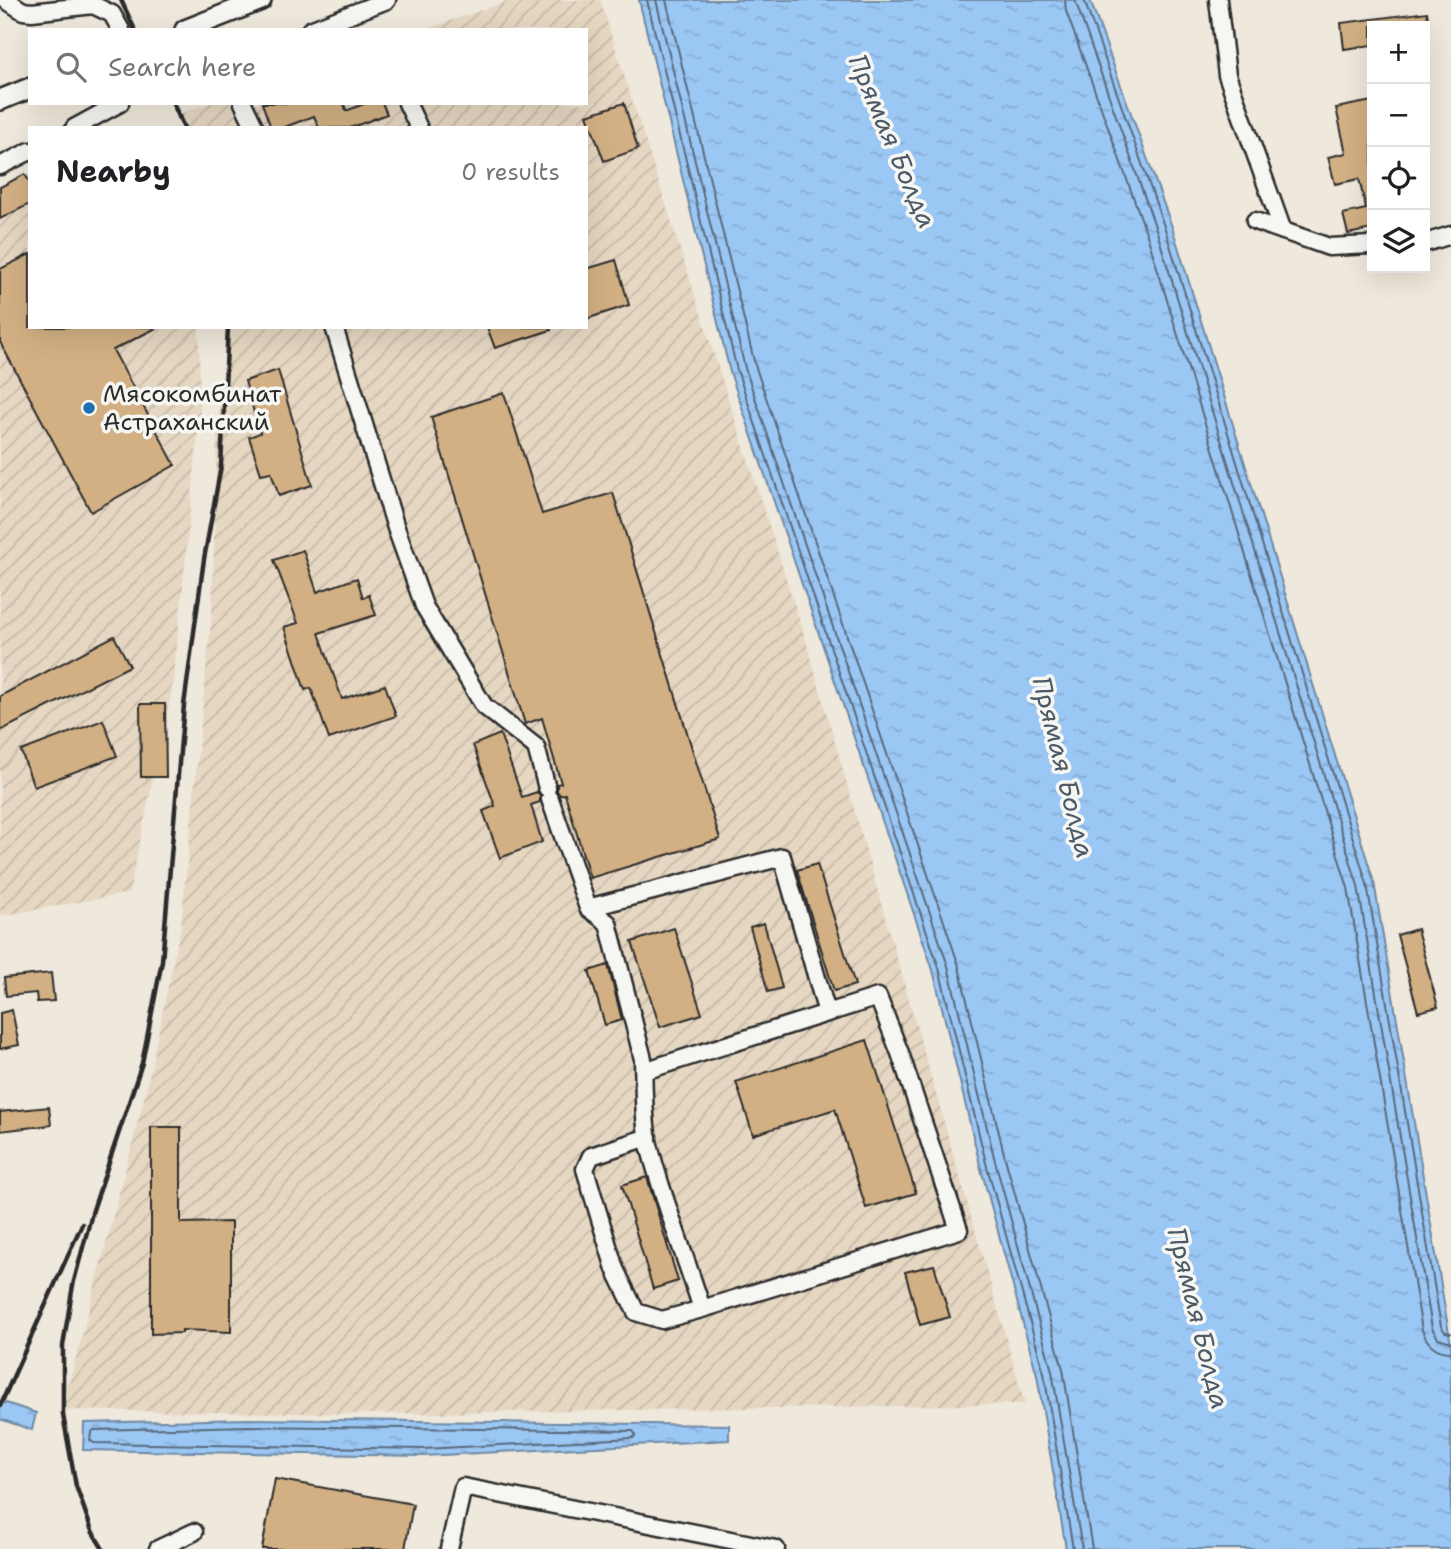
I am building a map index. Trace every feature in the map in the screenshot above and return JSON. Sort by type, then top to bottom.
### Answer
[{"type":"main road","points":[[191,28],[261,0]]},
{"type":"main road","points":[[0,100],[28,89]]},
{"type":"street","points":[[6,0],[23,11],[32,12],[93,5],[116,7],[121,28]]},
{"type":"street","points":[[315,28],[387,0]]},
{"type":"street","points":[[1218,0],[1227,75],[1283,231]]},
{"type":"street","points":[[78,126],[116,105]]},
{"type":"street","points":[[244,105],[254,126]]},
{"type":"street","points":[[408,105],[418,126]]},
{"type":"street","points":[[0,166],[28,152]]},
{"type":"street","points":[[1255,221],[1329,247],[1367,245]]},
{"type":"street","points":[[1430,241],[1451,235]]},
{"type":"street","points":[[335,329],[396,528],[424,606],[484,706],[536,747],[588,908],[608,923],[643,1059],[648,1137],[702,1309]]},
{"type":"street","points":[[588,908],[782,857],[827,1013]]},
{"type":"street","points":[[644,1071],[878,997],[900,1053],[959,1230],[662,1320],[636,1312],[615,1269],[585,1169],[591,1156],[648,1137]]},
{"type":"street","points":[[449,1549],[463,1487],[776,1549]]},
{"type":"street","points":[[158,1549],[194,1532]]},
{"type":"shaded area","points":[[511,0],[600,0],[804,634],[1025,1404],[369,1414],[60,1410],[147,1087],[181,925],[212,611],[217,437],[227,329],[588,329],[588,126],[180,126],[176,115],[204,105],[588,105],[588,28],[430,28]]},
{"type":"shaded area","points":[[28,175],[28,329],[199,329],[200,415],[173,684],[129,893],[0,916],[0,190]]},
{"type":"water","name":"Прямая Болда","points":[[639,0],[1090,0],[1172,227],[1374,882],[1451,1345],[1451,1549],[1066,1549],[1037,1375],[980,1165],[933,970],[730,372]]},
{"type":"water","points":[[0,1401],[36,1413],[32,1430],[0,1419]]},
{"type":"water","points":[[248,1419],[729,1425],[729,1440],[423,1456],[83,1450],[84,1423]]},
{"type":"building","points":[[1427,12],[1428,21],[1367,21],[1367,46],[1344,49],[1341,23]]},
{"type":"building","points":[[1367,102],[1367,230],[1348,234],[1343,214],[1366,209],[1359,179],[1335,184],[1328,157],[1346,153],[1336,108]]},
{"type":"building","points":[[624,103],[638,149],[604,161],[587,115]]},
{"type":"building","points":[[263,105],[344,105],[346,111],[361,105],[383,105],[387,114],[355,126],[318,126],[314,116],[287,126],[270,126]]},
{"type":"building","points":[[25,174],[28,179],[28,205],[0,219],[0,187]]},
{"type":"building","name":"Мясокомбинат Астраханский","points":[[28,255],[28,329],[154,329],[113,350],[175,465],[91,512],[0,342],[0,269]]},
{"type":"building","points":[[616,260],[629,305],[588,318],[588,268]]},
{"type":"building","points":[[488,329],[551,330],[495,348]]},
{"type":"building","points":[[278,370],[312,485],[279,496],[271,472],[261,474],[249,437],[260,433],[245,381]]},
{"type":"building","points":[[504,393],[542,514],[613,493],[720,839],[590,878],[565,794],[560,795],[557,791],[557,784],[561,783],[542,718],[525,724],[431,417]]},
{"type":"building","points":[[303,550],[317,592],[357,578],[363,598],[369,595],[376,615],[319,633],[342,699],[385,685],[396,716],[329,739],[311,688],[305,690],[284,627],[298,623],[274,560]]},
{"type":"building","points":[[114,636],[130,666],[0,731],[0,696]]},
{"type":"building","points":[[140,704],[165,704],[166,777],[141,777]]},
{"type":"building","points":[[103,720],[117,756],[34,787],[21,751]]},
{"type":"building","points":[[500,734],[522,797],[537,792],[540,796],[540,802],[531,805],[542,842],[500,858],[483,811],[495,806],[473,745]]},
{"type":"building","points":[[817,864],[855,985],[834,991],[797,870]]},
{"type":"building","points":[[764,923],[782,988],[768,992],[750,927]]},
{"type":"building","points":[[674,928],[702,1014],[660,1027],[632,942]]},
{"type":"building","points":[[1417,929],[1438,1007],[1418,1012],[1397,935]]},
{"type":"building","points":[[608,965],[622,1020],[605,1025],[589,971]]},
{"type":"building","points":[[51,973],[54,1001],[37,1002],[36,993],[6,996],[4,978]]},
{"type":"building","points":[[12,1010],[19,1045],[0,1049],[0,1013]]},
{"type":"building","points":[[867,1040],[916,1193],[866,1208],[835,1109],[753,1135],[736,1082]]},
{"type":"building","points":[[49,1107],[51,1125],[0,1131],[0,1112]]},
{"type":"building","points":[[151,1127],[181,1127],[181,1223],[231,1222],[231,1332],[182,1330],[182,1333],[151,1334]]},
{"type":"building","points":[[647,1177],[678,1281],[653,1289],[622,1185]]},
{"type":"building","points":[[934,1265],[950,1317],[920,1325],[905,1272]]},
{"type":"building","points":[[275,1479],[413,1504],[405,1549],[262,1549]]},
{"type":"railway","points":[[121,0],[134,28]]},
{"type":"railway","points":[[174,105],[183,126]]},
{"type":"railway","points":[[103,1549],[92,1531],[76,1486],[63,1415],[63,1346],[73,1285],[92,1213],[142,1063],[162,961],[184,705],[204,559],[221,466],[228,329]]},
{"type":"railway","points":[[0,1406],[82,1224]]},
{"type":"place","name":"Мясокомбинат Астраханский","points":[[89,408]]}]
